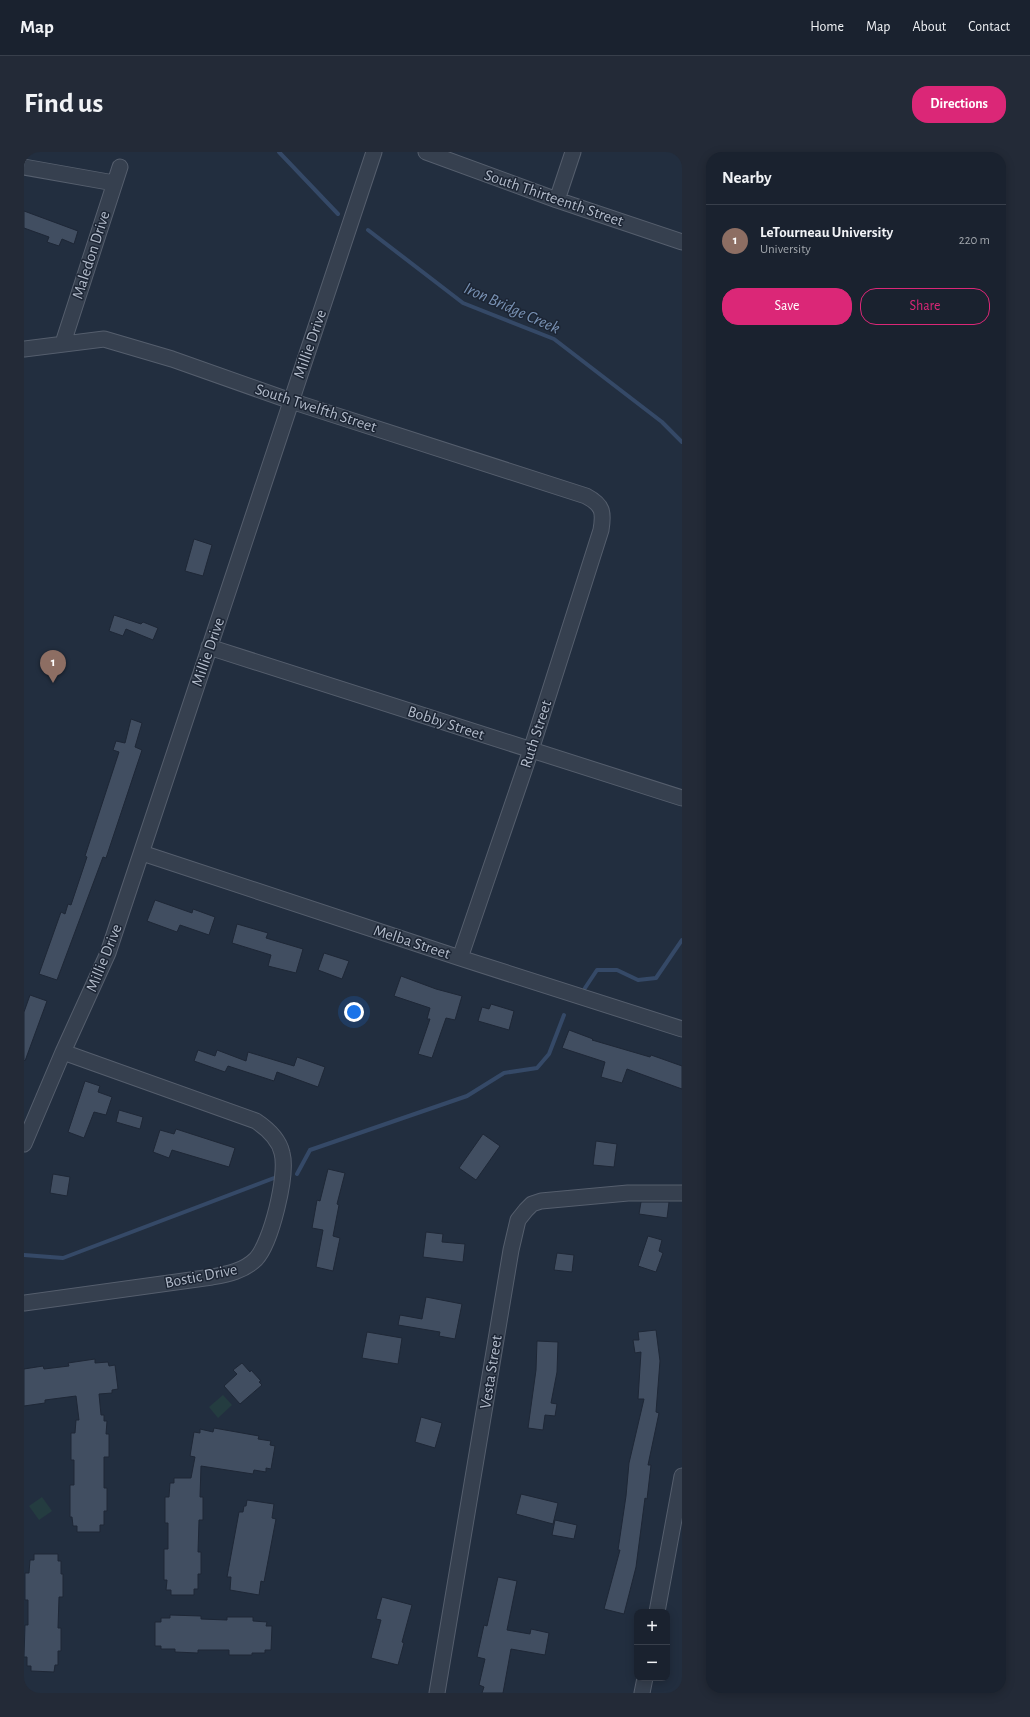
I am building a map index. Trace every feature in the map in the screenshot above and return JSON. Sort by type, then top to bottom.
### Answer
[{"type":"street","name":"Millie Drive","points":[[24,1144],[63,1052],[103,966],[142,853],[209,647],[232,583],[374,152]]},
{"type":"street","name":"South Thirteenth Street","points":[[426,152],[557,200],[682,242]]},
{"type":"street","points":[[557,200],[573,152]]},
{"type":"street","points":[[24,167],[114,183]]},
{"type":"street","name":"Maledon Drive","points":[[63,343],[120,168]]},
{"type":"street","name":"South Twelfth Street","points":[[24,349],[104,339],[172,359],[291,401],[586,496],[596,501],[601,508]]},
{"type":"street","name":"Ruth Street","points":[[460,958],[531,750],[601,530],[601,508]]},
{"type":"street","name":"Bobby Street","points":[[209,647],[682,798]]},
{"type":"street","name":"Melba Street","points":[[142,853],[460,958],[682,1029]]},
{"type":"street","name":"Bostic Drive","points":[[24,1303],[212,1277],[234,1273],[243,1269],[257,1258],[266,1244],[284,1173],[283,1154],[278,1142],[267,1129],[256,1121],[63,1052]]},
{"type":"street","name":"Vesta Street","points":[[437,1693],[511,1250],[518,1220],[532,1204],[548,1200],[638,1193],[682,1193]]},
{"type":"street","points":[[658,1609],[682,1476]]},
{"type":"street","points":[[642,1693],[644,1681]]},
{"type":"green space","points":[[223,1395],[232,1405],[218,1418],[209,1407]]},
{"type":"green space","points":[[42,1497],[52,1511],[39,1520],[29,1506]]},
{"type":"building","points":[[24,211],[78,231],[74,244],[62,239],[59,246],[47,242],[49,237],[24,228]]},
{"type":"building","points":[[194,539],[212,545],[203,576],[185,571]]},
{"type":"building","points":[[114,615],[141,624],[143,622],[158,628],[153,640],[126,629],[123,636],[109,631]]},
{"type":"building","points":[[131,719],[142,723],[135,747],[142,750],[106,858],[103,857],[57,980],[39,974],[61,912],[65,914],[68,904],[71,905],[87,857],[85,856],[119,752],[113,750],[116,741],[125,743]]},
{"type":"building","points":[[155,900],[192,913],[193,909],[215,917],[209,935],[180,925],[177,932],[147,921]]},
{"type":"building","points":[[237,924],[268,933],[266,938],[303,949],[296,973],[268,966],[271,955],[232,943]]},
{"type":"building","points":[[324,953],[349,961],[342,979],[318,970]]},
{"type":"building","points":[[401,976],[436,989],[462,996],[455,1020],[446,1018],[432,1058],[418,1054],[430,1019],[427,1019],[430,1008],[394,996]]},
{"type":"building","points":[[30,995],[47,1001],[25,1061],[24,1012]]},
{"type":"building","points":[[491,1004],[514,1011],[509,1030],[478,1021],[482,1007],[489,1009]]},
{"type":"building","points":[[569,1030],[593,1039],[592,1040],[650,1057],[651,1055],[682,1066],[682,1089],[627,1069],[622,1083],[601,1077],[605,1062],[562,1048]]},
{"type":"building","points":[[198,1050],[215,1056],[217,1050],[246,1061],[248,1052],[294,1066],[297,1057],[325,1067],[318,1087],[277,1072],[274,1081],[228,1066],[225,1072],[194,1061]]},
{"type":"building","points":[[85,1081],[100,1086],[98,1092],[112,1097],[106,1115],[94,1112],[84,1138],[68,1132]]},
{"type":"building","points":[[119,1110],[143,1117],[140,1129],[116,1122]]},
{"type":"building","points":[[176,1129],[235,1148],[229,1167],[172,1150],[169,1158],[153,1152],[160,1130],[174,1134]]},
{"type":"building","points":[[483,1134],[500,1146],[476,1180],[459,1168]]},
{"type":"building","points":[[596,1141],[617,1144],[614,1167],[593,1165]]},
{"type":"building","points":[[328,1169],[345,1173],[337,1204],[339,1205],[333,1236],[340,1238],[333,1271],[316,1267],[323,1230],[312,1228],[317,1200],[320,1201]]},
{"type":"building","points":[[53,1174],[70,1177],[67,1196],[50,1193]]},
{"type":"building","points":[[641,1202],[669,1202],[667,1218],[639,1214]]},
{"type":"building","points":[[426,1232],[443,1234],[442,1242],[465,1244],[463,1262],[423,1257]]},
{"type":"building","points":[[648,1236],[662,1240],[659,1251],[663,1253],[656,1272],[638,1266]]},
{"type":"building","points":[[557,1253],[574,1255],[572,1272],[554,1270]]},
{"type":"building","points":[[426,1297],[462,1304],[455,1339],[439,1336],[440,1332],[398,1325],[400,1315],[422,1319]]},
{"type":"building","points":[[656,1330],[660,1361],[656,1412],[659,1413],[648,1465],[651,1465],[636,1567],[624,1614],[604,1609],[620,1550],[618,1550],[629,1463],[644,1399],[638,1399],[641,1352],[635,1353],[633,1340],[639,1340],[638,1332]]},
{"type":"building","points":[[367,1332],[402,1338],[398,1364],[362,1358]]},
{"type":"building","points":[[537,1341],[558,1342],[557,1372],[551,1403],[557,1404],[555,1416],[545,1415],[543,1430],[528,1428],[536,1370]]},
{"type":"building","points":[[95,1359],[95,1363],[108,1362],[109,1366],[115,1365],[118,1389],[112,1390],[112,1393],[99,1394],[101,1415],[104,1415],[104,1421],[107,1421],[106,1434],[109,1434],[109,1457],[104,1457],[104,1488],[107,1488],[107,1511],[104,1511],[104,1525],[100,1525],[100,1532],[77,1532],[77,1526],[73,1526],[72,1517],[70,1517],[70,1485],[74,1485],[74,1460],[71,1460],[71,1433],[75,1433],[76,1420],[79,1420],[76,1396],[45,1400],[45,1403],[24,1406],[24,1369],[43,1366],[44,1369],[69,1366],[68,1363]]},
{"type":"building","points":[[242,1363],[261,1381],[259,1382],[262,1385],[240,1404],[224,1386],[237,1374],[233,1370]]},
{"type":"building","points":[[421,1417],[442,1423],[435,1448],[415,1442]]},
{"type":"building","points":[[214,1428],[259,1436],[258,1439],[271,1441],[270,1445],[275,1446],[271,1469],[266,1468],[266,1472],[254,1470],[253,1474],[201,1466],[200,1497],[203,1497],[203,1520],[199,1520],[198,1552],[201,1552],[201,1574],[198,1574],[198,1589],[194,1589],[194,1595],[171,1595],[171,1590],[166,1590],[167,1580],[164,1580],[164,1549],[168,1549],[168,1523],[165,1523],[165,1497],[169,1497],[170,1483],[174,1483],[174,1478],[191,1478],[195,1457],[190,1456],[194,1432],[200,1433],[200,1429],[213,1432]]},
{"type":"building","points":[[521,1494],[558,1503],[553,1524],[516,1514]]},
{"type":"building","points":[[247,1500],[274,1504],[272,1518],[276,1519],[264,1582],[261,1581],[259,1595],[230,1590],[231,1577],[227,1577],[239,1512],[243,1512]]},
{"type":"building","points":[[555,1520],[577,1525],[574,1539],[552,1535]]},
{"type":"building","points":[[34,1554],[58,1554],[58,1561],[61,1561],[61,1574],[63,1574],[63,1597],[59,1597],[58,1628],[61,1628],[61,1651],[58,1651],[58,1665],[55,1665],[54,1672],[31,1671],[31,1666],[27,1666],[27,1657],[24,1657],[25,1625],[28,1625],[28,1600],[25,1600],[25,1573],[29,1573],[30,1560],[34,1560]]},
{"type":"building","points":[[498,1577],[517,1581],[507,1630],[530,1634],[531,1629],[549,1633],[545,1655],[511,1649],[503,1693],[482,1693],[484,1687],[479,1685],[485,1659],[477,1657],[484,1625],[487,1626]]},
{"type":"building","points":[[382,1597],[412,1605],[402,1642],[404,1643],[398,1665],[371,1658],[381,1620],[376,1619]]},
{"type":"building","points":[[170,1615],[201,1616],[201,1619],[227,1620],[227,1617],[253,1617],[253,1621],[267,1622],[266,1626],[272,1626],[271,1650],[265,1650],[265,1653],[252,1653],[252,1655],[229,1655],[229,1650],[198,1650],[198,1653],[175,1652],[175,1649],[161,1649],[161,1646],[155,1646],[155,1622],[161,1622],[161,1618],[170,1618]]},
{"type":"waterway","name":"Iron Bridge Creek","points":[[279,152],[338,214]]},
{"type":"waterway","name":"Iron Bridge Creek","points":[[368,230],[463,303],[554,339],[662,422],[682,442]]},
{"type":"waterway","points":[[585,988],[597,970],[617,970],[638,980],[656,978],[682,940]]},
{"type":"waterway","points":[[297,1174],[310,1150],[467,1096],[504,1073],[537,1068],[549,1054],[564,1015]]},
{"type":"waterway","points":[[24,1255],[63,1258],[274,1178]]},
{"type":"place","name":"LeTourneau University","points":[[53,683]]}]
